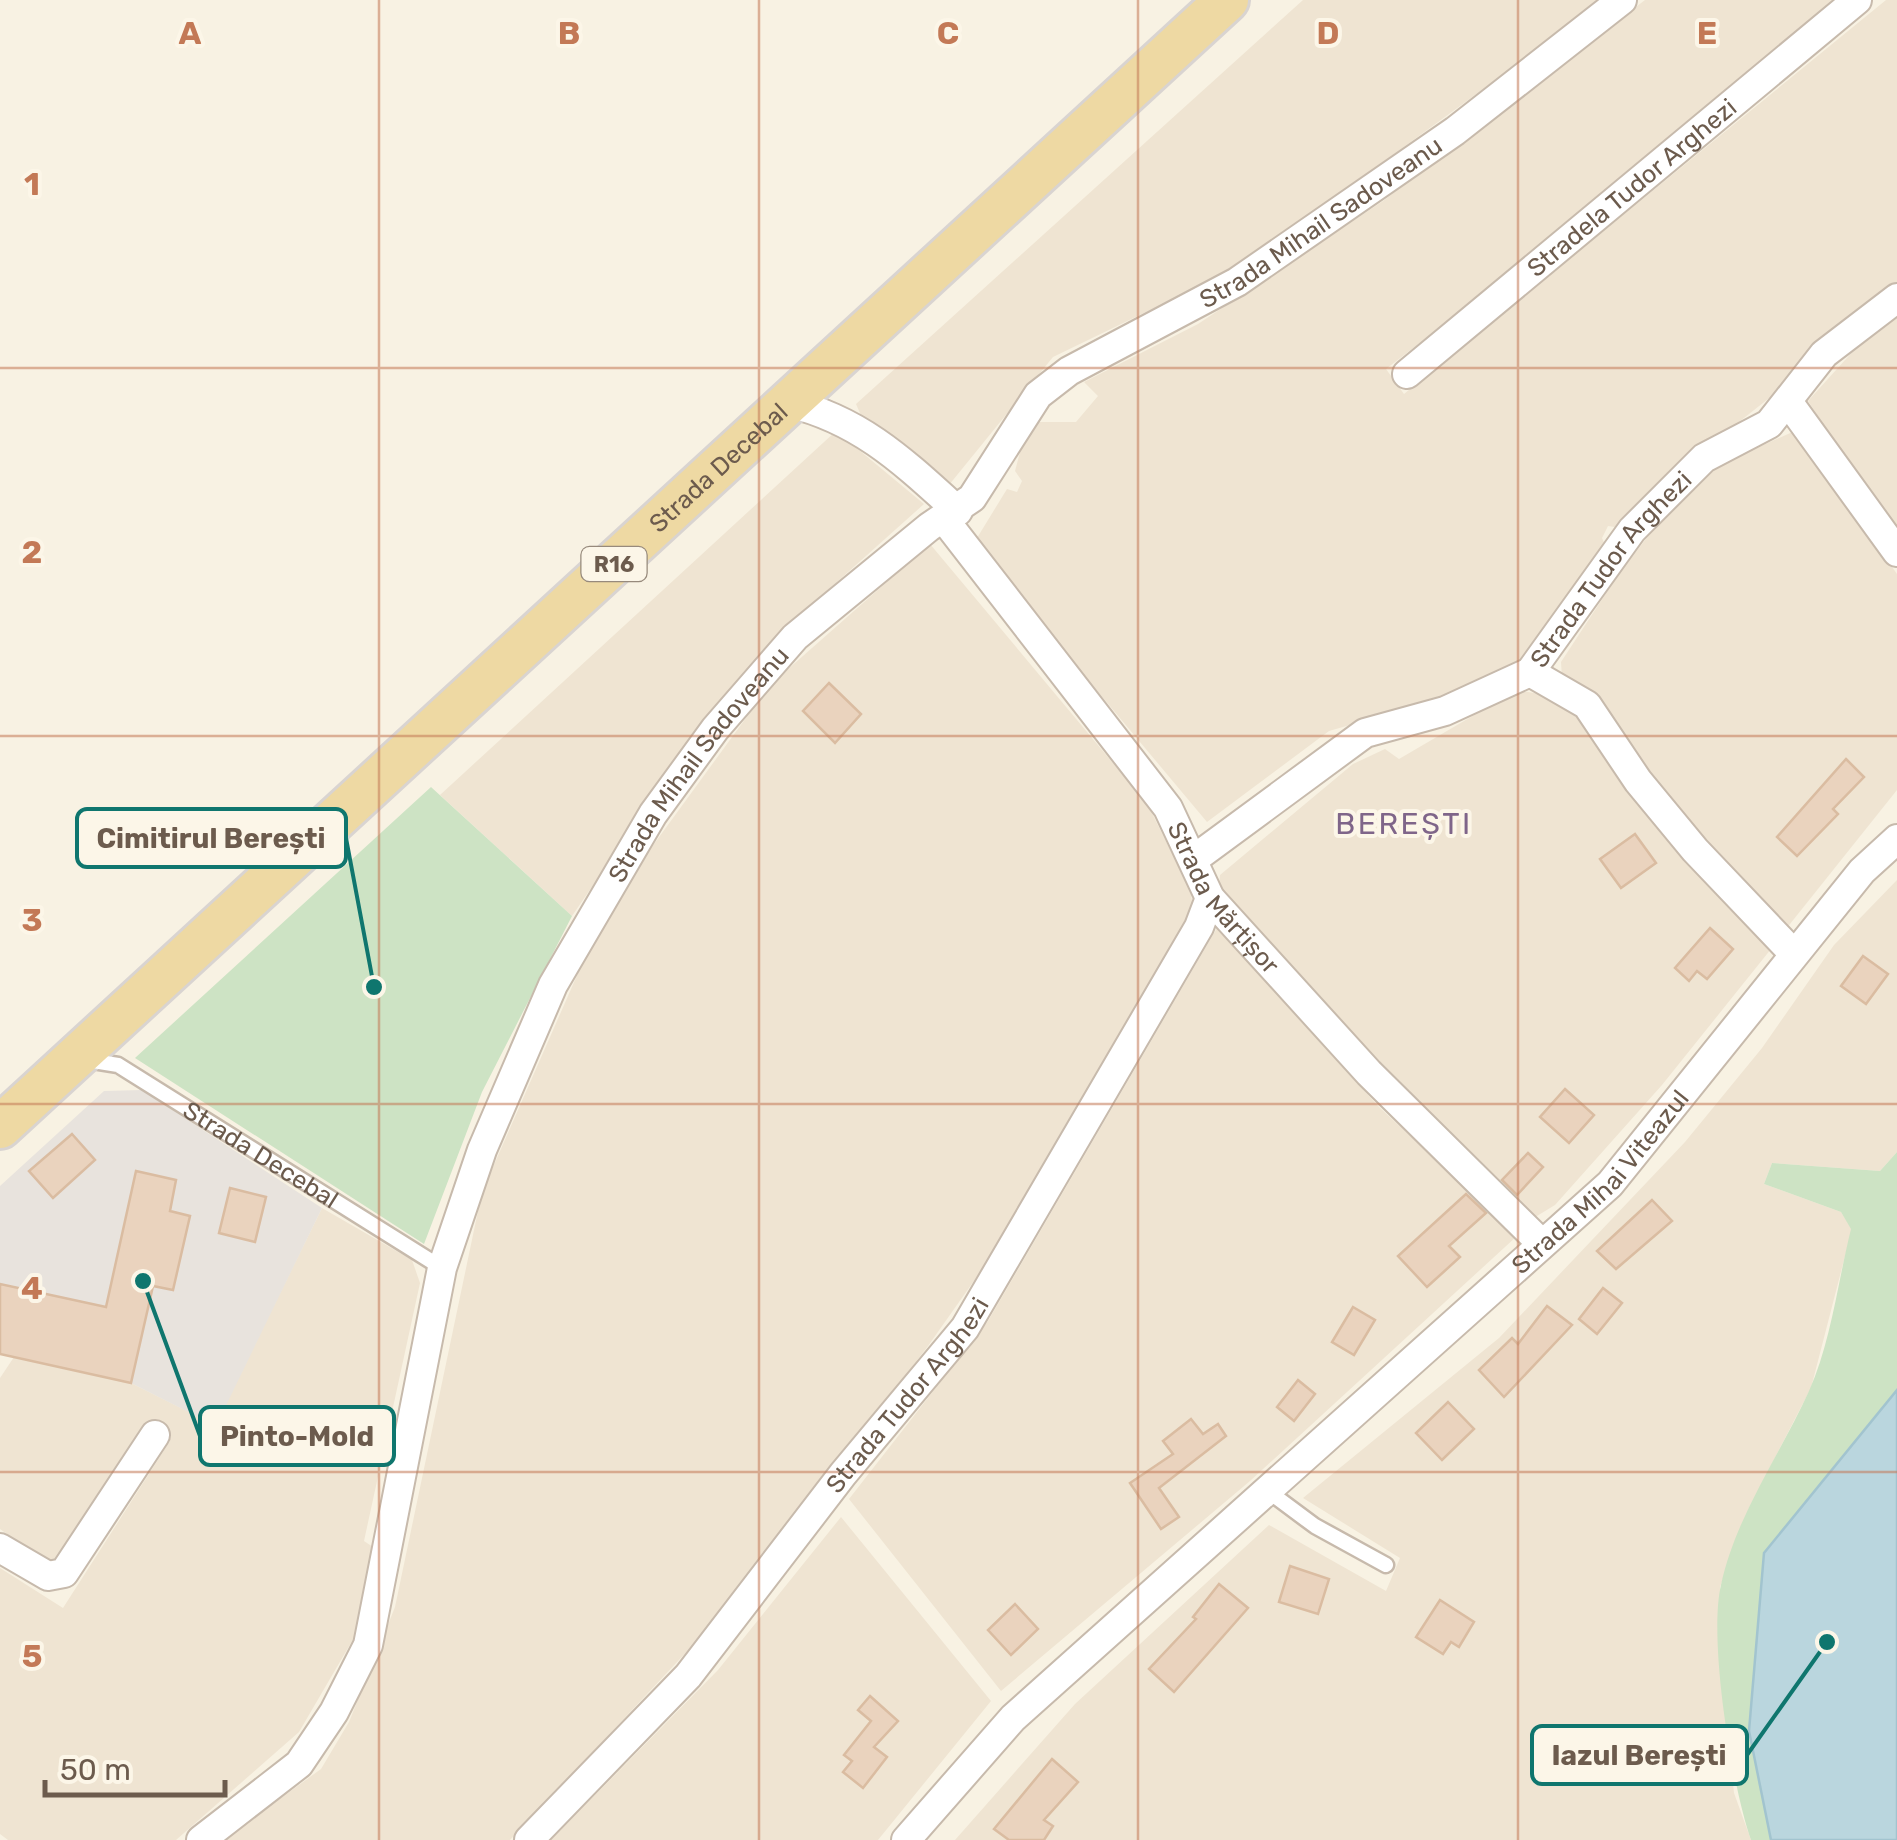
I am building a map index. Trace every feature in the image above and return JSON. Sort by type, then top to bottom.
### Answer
[{"type":"main road","name":"Strada Decebal","points":[[0,1127],[1228,0]]},
{"type":"street","name":"Strada Mihail Sadoveanu","points":[[200,1840],[298,1764],[334,1712],[368,1644],[442,1268],[482,1150],[552,985],[653,814],[748,686],[795,637],[929,526],[951,515],[986,479],[1022,415],[1054,382],[1237,282],[1455,131],[1622,0]]},
{"type":"street","name":"Stradela Tudor Arghezi","points":[[1407,374],[1857,0]]},
{"type":"street","name":"Strada Tudor Arghezi","points":[[1194,859],[1365,734],[1445,711],[1530,672],[1632,530],[1704,458],[1769,424],[1789,404],[1824,354],[1897,298]]},
{"type":"street","name":"Strada Mărțișor","points":[[789,403],[832,414],[898,456],[951,515],[1168,808],[1210,898],[1368,1073],[1541,1243]]},
{"type":"street","points":[[1789,404],[1897,552]]},
{"type":"street","points":[[1530,672],[1587,705],[1638,781],[1694,850],[1794,954]]},
{"type":"street","name":"Strada Mihai Viteazul","points":[[906,1840],[1012,1718],[1610,1184],[1862,871],[1897,839]]},
{"type":"street","name":"Strada Tudor Arghezi","points":[[529,1840],[688,1676],[843,1474],[965,1328],[1198,927],[1210,898]]},
{"type":"street","points":[[0,1548],[48,1576],[64,1573],[155,1434]]},
{"type":"lane","name":"Strada Decebal","points":[[75,1058],[118,1065],[442,1268]]},
{"type":"lane","points":[[1268,1491],[1315,1526],[1386,1565]]},
{"type":"shaded area","points":[[1303,0],[1605,0],[1241,266],[1053,357],[949,485],[863,420],[856,404]]},
{"type":"shaded area","points":[[1645,0],[1841,0],[1541,249],[1386,369],[1404,394],[1886,0],[1897,0],[1897,282],[1832,330],[1783,387],[1706,448],[1621,528],[1608,526],[1602,538],[1607,549],[1523,661],[1454,695],[1329,731],[1207,822],[985,557],[977,538],[1007,489],[1017,492],[1022,481],[1015,471],[1028,422],[1076,422],[1098,396],[1084,382],[1198,324],[1383,201]]},
{"type":"shaded area","points":[[1897,318],[1897,536],[1808,401],[1865,338]]},
{"type":"shaded area","points":[[1797,430],[1897,574],[1897,790],[1786,929],[1562,678],[1561,662],[1616,578],[1668,510],[1716,466]]},
{"type":"shaded area","points":[[836,431],[924,504],[771,641],[695,736],[572,916],[440,795]]},
{"type":"shaded area","points":[[930,544],[1148,805],[1191,892],[1193,911],[1019,1217],[928,1346],[724,1612],[510,1840],[223,1840],[321,1769],[349,1722],[395,1607],[482,1192],[593,939],[646,855],[770,685]]},
{"type":"shaded area","points":[[1517,690],[1556,697],[1578,718],[1651,813],[1771,949],[1662,1085],[1555,1205],[1532,1219],[1319,1006],[1219,885],[1220,875],[1353,764],[1385,749],[1399,759]]},
{"type":"shaded area","points":[[1897,880],[1897,1152],[1880,1171],[1772,1163],[1764,1184],[1841,1212],[1852,1229],[1811,1388],[1749,1508],[1720,1587],[1720,1651],[1734,1793],[1751,1840],[955,1840],[1075,1704],[1269,1525],[1386,1591],[1400,1558],[1303,1498],[1499,1338],[1685,1142],[1762,1048],[1834,945]]},
{"type":"shaded area","points":[[1217,928],[1378,1106],[1517,1236],[1250,1481],[1001,1691],[849,1499],[988,1321]]},
{"type":"shaded area","points":[[142,1090],[322,1208],[216,1426],[131,1383],[0,1354],[0,1186],[104,1091]]},
{"type":"shaded area","points":[[322,1208],[412,1260],[420,1283],[364,1541],[376,1549],[355,1636],[299,1732],[176,1840],[8,1840],[0,1834],[0,1568],[63,1608],[170,1441],[150,1425],[68,1553],[51,1565],[0,1529],[0,1378],[14,1357],[131,1383],[215,1425]]},
{"type":"shaded area","points":[[841,1517],[991,1701],[878,1840],[551,1840],[718,1670]]},
{"type":"green space","points":[[431,787],[572,916],[482,1092],[424,1244],[135,1058]]},
{"type":"green space","points":[[1897,1152],[1897,1840],[1751,1840],[1736,1785],[1724,1713],[1718,1640],[1721,1585],[1737,1534],[1817,1372],[1851,1229],[1841,1212],[1764,1184],[1772,1163],[1880,1171]]},
{"type":"water","points":[[1897,1390],[1897,1840],[1771,1840],[1749,1731],[1764,1553]]},
{"type":"building","points":[[829,683],[861,714],[835,743],[803,711]]},
{"type":"building","points":[[1846,759],[1864,777],[1833,809],[1838,814],[1797,856],[1777,837]]},
{"type":"building","points":[[1635,834],[1656,863],[1621,888],[1600,859]]},
{"type":"building","points":[[1710,928],[1733,949],[1707,979],[1697,971],[1689,981],[1675,968]]},
{"type":"building","points":[[1863,956],[1888,974],[1866,1004],[1841,986]]},
{"type":"building","points":[[1565,1089],[1594,1115],[1569,1143],[1540,1117]]},
{"type":"building","points":[[72,1134],[95,1160],[53,1198],[29,1171]]},
{"type":"building","points":[[1528,1153],[1543,1167],[1517,1195],[1502,1180]]},
{"type":"building","points":[[136,1171],[176,1180],[170,1211],[190,1216],[173,1290],[153,1286],[131,1383],[0,1354],[0,1284],[106,1307]]},
{"type":"building","points":[[230,1188],[266,1197],[255,1242],[219,1233]]},
{"type":"building","points":[[1466,1194],[1486,1213],[1449,1246],[1460,1257],[1427,1287],[1398,1256]]},
{"type":"building","points":[[1652,1200],[1672,1221],[1616,1269],[1597,1251]]},
{"type":"building","points":[[1603,1288],[1622,1303],[1597,1334],[1579,1319]]},
{"type":"building","points":[[1547,1306],[1572,1325],[1504,1397],[1479,1370],[1512,1338],[1518,1344]]},
{"type":"building","points":[[1353,1307],[1375,1320],[1354,1355],[1332,1342]]},
{"type":"building","points":[[1298,1380],[1315,1394],[1294,1421],[1277,1407]]},
{"type":"building","points":[[1448,1402],[1474,1429],[1442,1460],[1416,1433]]},
{"type":"building","points":[[1191,1419],[1203,1434],[1218,1424],[1226,1436],[1159,1488],[1179,1517],[1161,1529],[1130,1483],[1173,1454],[1163,1441]]},
{"type":"building","points":[[1290,1566],[1329,1579],[1318,1614],[1279,1602]]},
{"type":"building","points":[[1219,1584],[1248,1608],[1174,1692],[1149,1669],[1196,1619],[1193,1617]]},
{"type":"building","points":[[1440,1600],[1474,1622],[1459,1647],[1451,1642],[1443,1654],[1416,1637]]},
{"type":"building","points":[[1015,1604],[1038,1629],[1011,1655],[988,1630]]},
{"type":"building","points":[[870,1696],[898,1721],[874,1747],[887,1757],[863,1788],[843,1772],[852,1761],[844,1755],[871,1721],[858,1710]]},
{"type":"building","points":[[1052,1759],[1078,1782],[1044,1820],[1053,1826],[1044,1840],[1009,1840],[994,1829]]},
{"type":"place","name":"Cimitirul Berești","points":[[374,987]]},
{"type":"place","name":"Pinto-Mold","points":[[143,1281]]},
{"type":"place","name":"Iazul Berești","points":[[1827,1642]]},
{"type":"district","name":"BEREȘTI","points":[[1404,824]]}]
